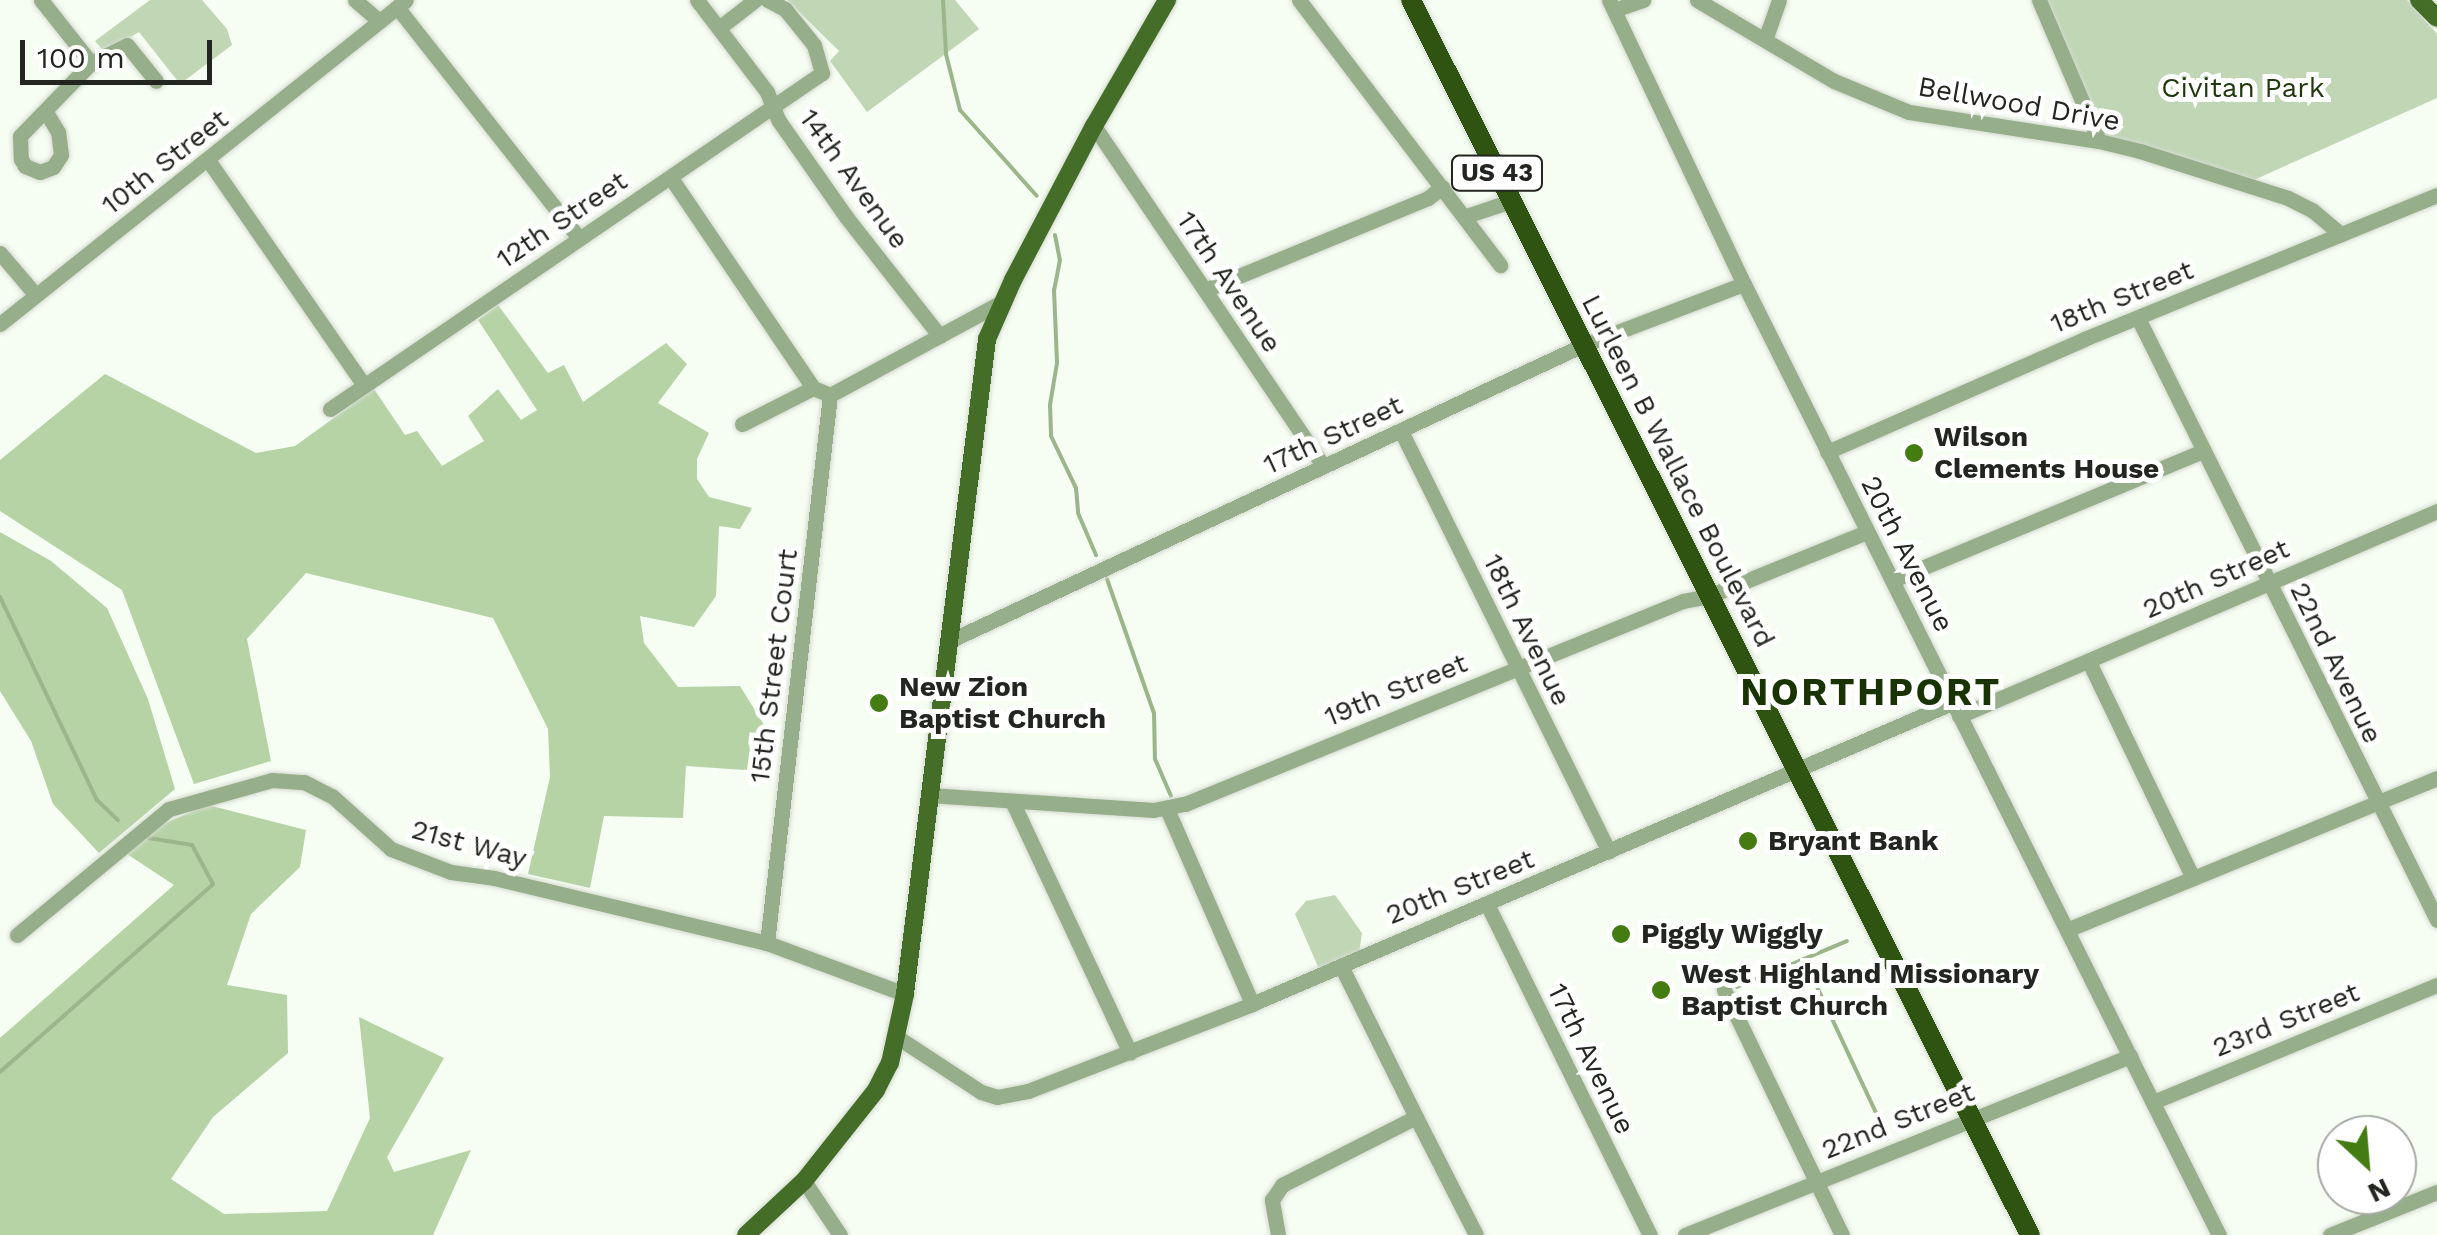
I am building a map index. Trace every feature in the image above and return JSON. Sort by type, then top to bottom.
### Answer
[{"type":"highway","name":"Lurleen B Wallace Boulevard","points":[[1412,0],[2030,1235]]},
{"type":"main road","points":[[746,1235],[804,1181],[876,1090],[897,1038],[988,339],[1002,302],[1094,126],[1167,0]]},
{"type":"main road","points":[[2419,0],[2437,18]]},
{"type":"street","points":[[42,0],[91,63]]},
{"type":"street","points":[[355,0],[379,22]]},
{"type":"street","name":"14th Avenue","points":[[697,0],[768,92],[779,121],[848,218],[940,336]]},
{"type":"street","points":[[718,28],[756,0]]},
{"type":"street","name":"12th Street","points":[[330,409],[822,73],[814,44],[785,9],[768,0]]},
{"type":"street","points":[[1299,0],[1500,265]]},
{"type":"street","points":[[1611,5],[1643,0]]},
{"type":"street","name":"Bellwood Drive","points":[[1698,0],[1834,81],[1909,112],[2099,141],[2288,198],[2312,210],[2341,234]]},
{"type":"street","points":[[1765,40],[1779,0]]},
{"type":"street","points":[[2038,0],[2099,141]]},
{"type":"street","points":[[401,4],[578,238]]},
{"type":"street","name":"10th Street","points":[[0,324],[401,4]]},
{"type":"street","name":"20th Avenue","points":[[1611,5],[1827,452],[2219,1235]]},
{"type":"street","points":[[46,112],[66,84],[91,63],[127,45],[156,82]]},
{"type":"street","name":"17th Avenue","points":[[1094,126],[1323,466]]},
{"type":"street","points":[[208,160],[363,384]]},
{"type":"street","points":[[671,178],[813,388],[830,394],[1002,302]]},
{"type":"street","points":[[1205,290],[1428,198],[1442,187]]},
{"type":"street","name":"18th Street","points":[[1827,452],[2437,194]]},
{"type":"street","points":[[1466,216],[1512,201]]},
{"type":"street","points":[[0,253],[35,294]]},
{"type":"street","name":"17th Street","points":[[947,642],[1584,345],[1744,284]]},
{"type":"street","name":"22nd Avenue","points":[[2138,318],[2437,920]]},
{"type":"street","points":[[742,424],[813,388]]},
{"type":"street","name":"15th Street Court","points":[[767,943],[830,394]]},
{"type":"street","name":"18th Avenue","points":[[1401,431],[1608,852]]},
{"type":"street","points":[[1894,580],[2203,452]]},
{"type":"street","name":"20th Street","points":[[897,1038],[982,1092],[1012,1095],[1252,1004],[1405,935],[1798,771],[2089,662],[2437,511]]},
{"type":"street","name":"19th Street","points":[[929,795],[1167,809],[1683,601],[1709,596],[1867,532]]},
{"type":"street","points":[[2089,662],[2193,878]]},
{"type":"street","points":[[2068,929],[2437,778]]},
{"type":"street","name":"21st Way","points":[[17,935],[169,809],[272,780],[304,782],[332,796],[391,849],[450,872],[494,878],[767,943],[905,994]]},
{"type":"street","points":[[1012,801],[1130,1053]]},
{"type":"street","points":[[1167,809],[1252,1004]]},
{"type":"street","name":"17th Avenue","points":[[1487,904],[1650,1235]]},
{"type":"street","points":[[1341,966],[1476,1235]]},
{"type":"street","name":"23rd Street","points":[[2153,1102],[2437,984]]},
{"type":"street","points":[[1724,990],[1842,1235]]},
{"type":"street","name":"22nd Street","points":[[1685,1235],[2130,1056]]},
{"type":"street","points":[[1278,1235],[1271,1216],[1272,1200],[1282,1185],[1416,1117]]},
{"type":"street","points":[[804,1181],[840,1235]]},
{"type":"street","points":[[2330,1235],[2436,1196]]},
{"type":"green space","points":[[150,0],[202,0],[227,29],[232,45],[180,84],[139,32],[107,51],[95,41]]},
{"type":"green space","points":[[787,0],[955,0],[979,29],[867,112],[830,61],[839,51]]},
{"type":"green space","name":"Civitan Park","points":[[2043,0],[2407,0],[2437,34],[2437,98],[2247,183],[2104,138]]},
{"type":"green space","points":[[498,305],[548,373],[564,365],[583,402],[666,343],[687,364],[658,403],[709,433],[697,459],[697,479],[709,497],[752,508],[740,529],[719,526],[716,596],[694,627],[640,616],[644,643],[678,687],[740,686],[769,733],[760,771],[686,766],[683,818],[604,816],[590,888],[528,874],[550,777],[548,729],[493,618],[306,573],[247,639],[271,761],[194,784],[122,590],[0,511],[0,460],[105,374],[256,453],[295,446],[374,389],[405,435],[417,431],[442,466],[484,441],[468,416],[498,389],[521,420],[537,410],[478,320]]},
{"type":"green space","points":[[0,532],[51,561],[107,608],[148,699],[175,789],[99,853],[53,804],[31,741],[0,691]]},
{"type":"green space","points":[[208,805],[306,830],[300,867],[251,914],[227,985],[287,995],[288,1053],[213,1117],[171,1179],[224,1214],[327,1211],[370,1118],[359,1017],[444,1058],[387,1157],[394,1172],[471,1150],[433,1235],[0,1235],[0,1038],[174,885],[127,854],[163,824]]},
{"type":"green space","points":[[1335,895],[1362,933],[1359,953],[1319,969],[1295,914],[1306,901]]},
{"type":"waterway","points":[[943,0],[946,54],[960,110],[1037,196]]},
{"type":"waterway","points":[[1055,235],[1060,260],[1054,290],[1057,363],[1050,405],[1051,436],[1076,488],[1078,513],[1096,555]]},
{"type":"waterway","points":[[1107,579],[1154,713],[1155,759],[1171,796]]},
{"type":"waterway","points":[[0,597],[97,800],[118,820]]},
{"type":"waterway","points":[[0,1072],[213,884],[192,845],[149,838]]},
{"type":"waterway","points":[[1737,987],[1847,941]]},
{"type":"waterway","points":[[1804,959],[1888,1138]]},
{"type":"place","name":"Wilson Clements House","points":[[1914,453]]},
{"type":"place","name":"New Zion Baptist Church","points":[[879,703]]},
{"type":"place","name":"Bryant Bank","points":[[1748,841]]},
{"type":"place","name":"Piggly Wiggly","points":[[1621,934]]},
{"type":"place","name":"West Highland Missionary Baptist Church","points":[[1661,990]]},
{"type":"district","name":"NORTHPORT","points":[[1871,693]]}]
